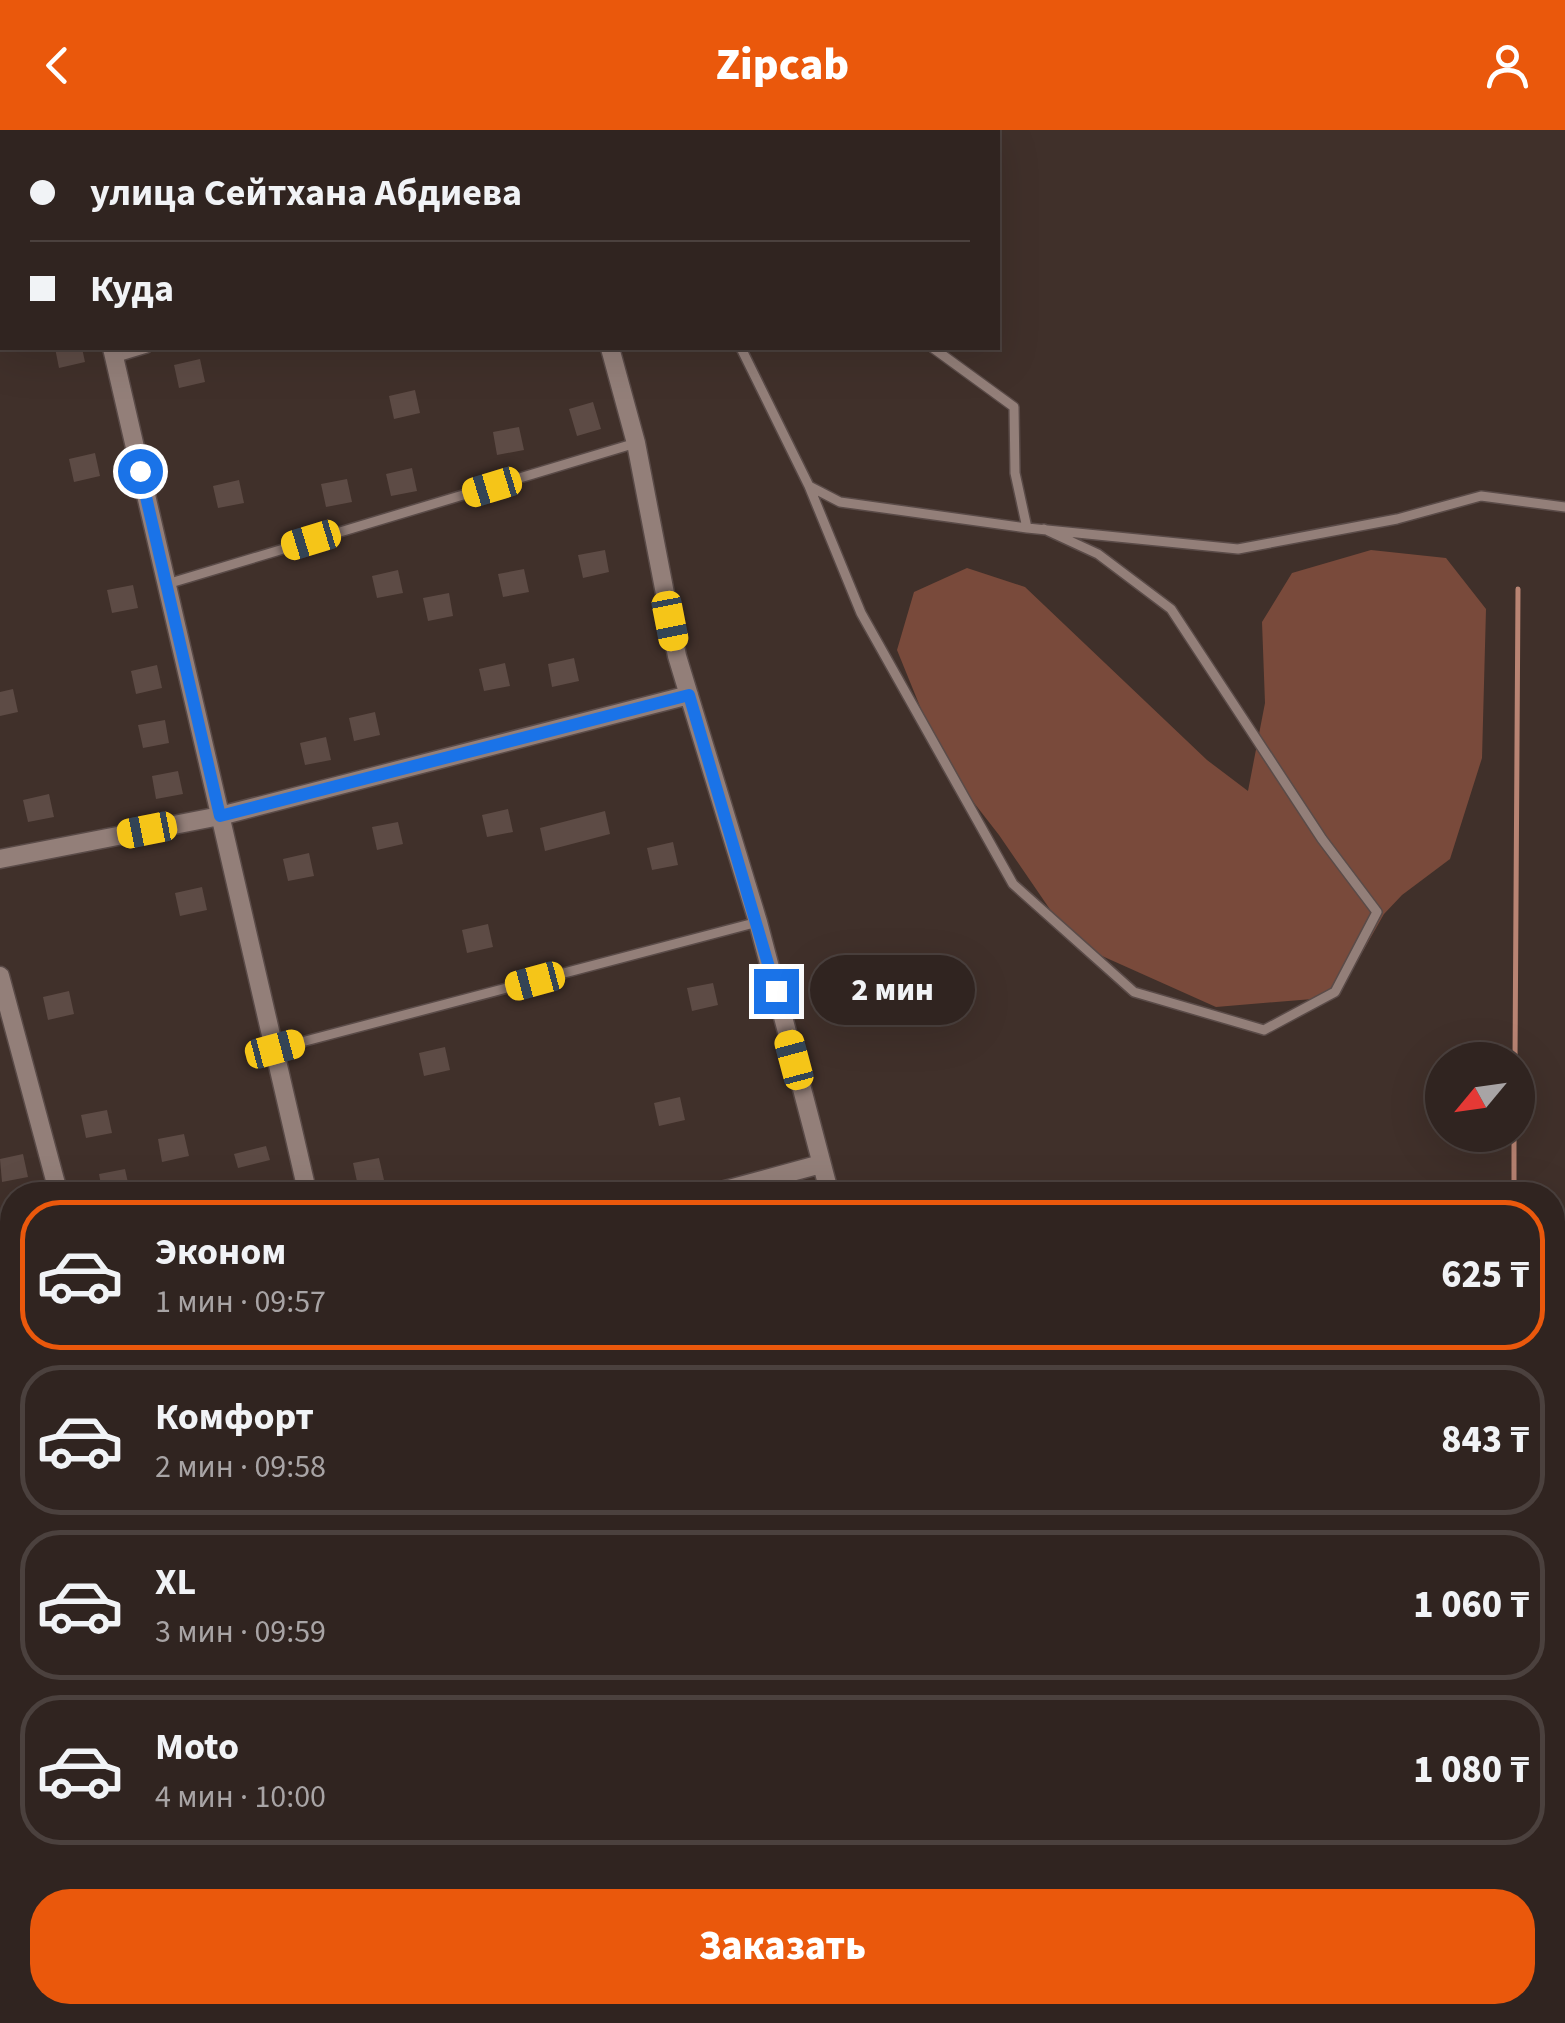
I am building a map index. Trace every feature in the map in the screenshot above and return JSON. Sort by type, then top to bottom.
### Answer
[{"type":"street","points":[[611,350],[636,444],[678,656],[758,922],[826,1182]]},
{"type":"street","points":[[113,352],[305,1182]]},
{"type":"street","points":[[0,858],[220,816],[689,695]]},
{"type":"street","points":[[0,976],[55,1182]]},
{"type":"street","points":[[755,1182],[821,1164]]},
{"type":"lane","points":[[742,350],[808,486],[860,613],[1014,884],[1134,992],[1264,1030],[1335,992],[1377,912],[1322,839],[1171,609],[1098,554],[1044,529]]},
{"type":"lane","points":[[936,350],[1014,407],[1014,473],[1027,528]]},
{"type":"lane","points":[[167,584],[636,444]]},
{"type":"lane","points":[[808,486],[840,502],[1027,528],[1238,549],[1397,519],[1481,496],[1565,507]]},
{"type":"lane","points":[[275,1049],[758,922]]},
{"type":"shaded area","points":[[1371,550],[1446,558],[1486,609],[1482,758],[1450,859],[1402,895],[1384,914],[1337,997],[1216,1007],[1073,943],[999,835],[943,763],[897,650],[914,592],[967,568],[1025,587],[1207,760],[1248,791],[1265,703],[1262,622],[1292,573]]},
{"type":"building","points":[[55,350],[82,350],[85,362],[59,368]]},
{"type":"building","points":[[200,359],[205,382],[179,388],[174,365]]},
{"type":"building","points":[[415,390],[420,413],[394,419],[389,396]]},
{"type":"building","points":[[593,402],[601,429],[577,436],[569,409]]},
{"type":"building","points":[[519,427],[524,450],[497,455],[493,432]]},
{"type":"building","points":[[95,453],[100,476],[74,482],[69,459]]},
{"type":"building","points":[[412,468],[417,491],[391,496],[386,474]]},
{"type":"building","points":[[347,479],[352,502],[326,507],[321,484]]},
{"type":"building","points":[[239,480],[244,503],[218,508],[213,486]]},
{"type":"building","points":[[605,550],[609,572],[583,578],[578,555]]},
{"type":"building","points":[[524,569],[529,592],[503,597],[498,574]]},
{"type":"building","points":[[398,570],[403,593],[377,598],[372,576]]},
{"type":"building","points":[[133,585],[138,608],[112,613],[107,590]]},
{"type":"building","points":[[449,593],[453,616],[428,621],[423,598]]},
{"type":"building","points":[[574,658],[579,681],[552,687],[548,664]]},
{"type":"building","points":[[505,663],[510,686],[484,691],[479,669]]},
{"type":"building","points":[[157,665],[162,688],[136,694],[131,671]]},
{"type":"building","points":[[13,689],[18,712],[0,716],[0,692]]},
{"type":"building","points":[[375,712],[380,735],[354,741],[349,718]]},
{"type":"building","points":[[165,720],[169,743],[143,748],[138,725]]},
{"type":"building","points":[[326,737],[331,760],[305,765],[300,743]]},
{"type":"building","points":[[178,771],[183,794],[156,799],[152,776]]},
{"type":"building","points":[[49,794],[54,817],[28,822],[23,800]]},
{"type":"building","points":[[508,809],[513,832],[487,837],[482,815]]},
{"type":"building","points":[[605,811],[610,834],[545,851],[540,828]]},
{"type":"building","points":[[398,822],[403,844],[377,850],[372,827]]},
{"type":"building","points":[[673,842],[678,865],[652,870],[647,848]]},
{"type":"building","points":[[309,853],[314,876],[288,881],[283,859]]},
{"type":"building","points":[[202,887],[207,910],[180,916],[175,893]]},
{"type":"building","points":[[488,924],[493,947],[467,953],[462,930]]},
{"type":"building","points":[[713,983],[718,1005],[692,1011],[687,988]]},
{"type":"building","points":[[69,991],[74,1014],[48,1020],[43,997]]},
{"type":"building","points":[[445,1047],[450,1070],[424,1076],[419,1053]]},
{"type":"building","points":[[680,1097],[685,1120],[659,1126],[654,1103]]},
{"type":"building","points":[[107,1110],[112,1133],[86,1138],[81,1115]]},
{"type":"building","points":[[184,1134],[189,1156],[162,1162],[158,1139]]},
{"type":"building","points":[[266,1146],[270,1160],[238,1168],[234,1154]]},
{"type":"building","points":[[23,1154],[28,1177],[2,1182],[0,1159]]},
{"type":"building","points":[[379,1158],[384,1180],[357,1182],[353,1163]]},
{"type":"building","points":[[125,1169],[128,1182],[101,1182],[99,1174]]},
{"type":"waterway","points":[[1515,1042],[1518,589]]},
{"type":"waterway","points":[[1514,1152],[1514,1182]]},
{"type":"route","points":[[140,471],[220,816],[689,695],[776,991]]}]
